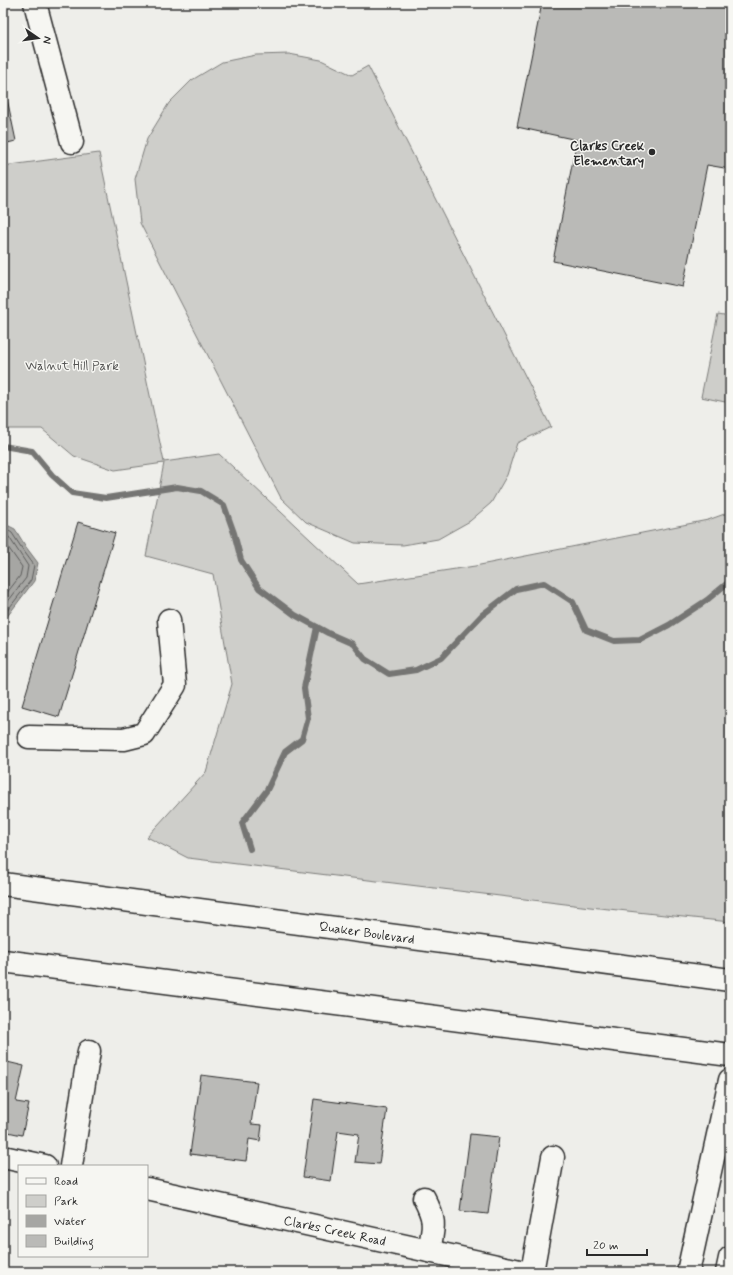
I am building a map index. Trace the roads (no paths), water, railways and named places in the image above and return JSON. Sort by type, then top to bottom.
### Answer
[{"type":"main road","points":[[35,3],[72,142]]},
{"type":"main road","points":[[29,737],[124,739],[144,734],[175,685],[169,620]]},
{"type":"main road","name":"Quaker Boulevard","points":[[3,884],[730,980]]},
{"type":"main road","points":[[3,961],[730,1055]]},
{"type":"main road","points":[[71,1165],[89,1052]]},
{"type":"main road","points":[[686,1267],[730,1080]]},
{"type":"main road","points":[[3,1157],[39,1165]]},
{"type":"main road","points":[[532,1272],[553,1157]]},
{"type":"main road","name":"Clarks Creek Road","points":[[148,1189],[524,1272]]},
{"type":"main road","points":[[424,1198],[432,1214],[433,1227],[428,1251]]},
{"type":"main road","points":[[727,1272],[730,1258]]},
{"type":"water","points":[[3,523],[15,529],[38,563],[34,581],[3,622]]},
{"type":"waterway","points":[[3,446],[32,451],[52,475],[72,493],[106,498],[177,487],[201,491],[224,505],[234,533],[241,560],[259,588],[295,615],[328,633],[353,644],[365,659],[389,674],[416,670],[441,658],[482,615],[516,589],[544,583],[573,602],[586,630],[614,641],[640,640],[669,625],[707,600],[730,581]]},
{"type":"waterway","points":[[250,849],[242,823],[267,790],[285,752],[302,739],[308,718],[304,688],[317,627]]},
{"type":"place","name":"Clarks Creek Elementary","points":[[652,152]]},
{"type":"park label","name":"Walnut Hill Park","points":[[72,365]]}]
